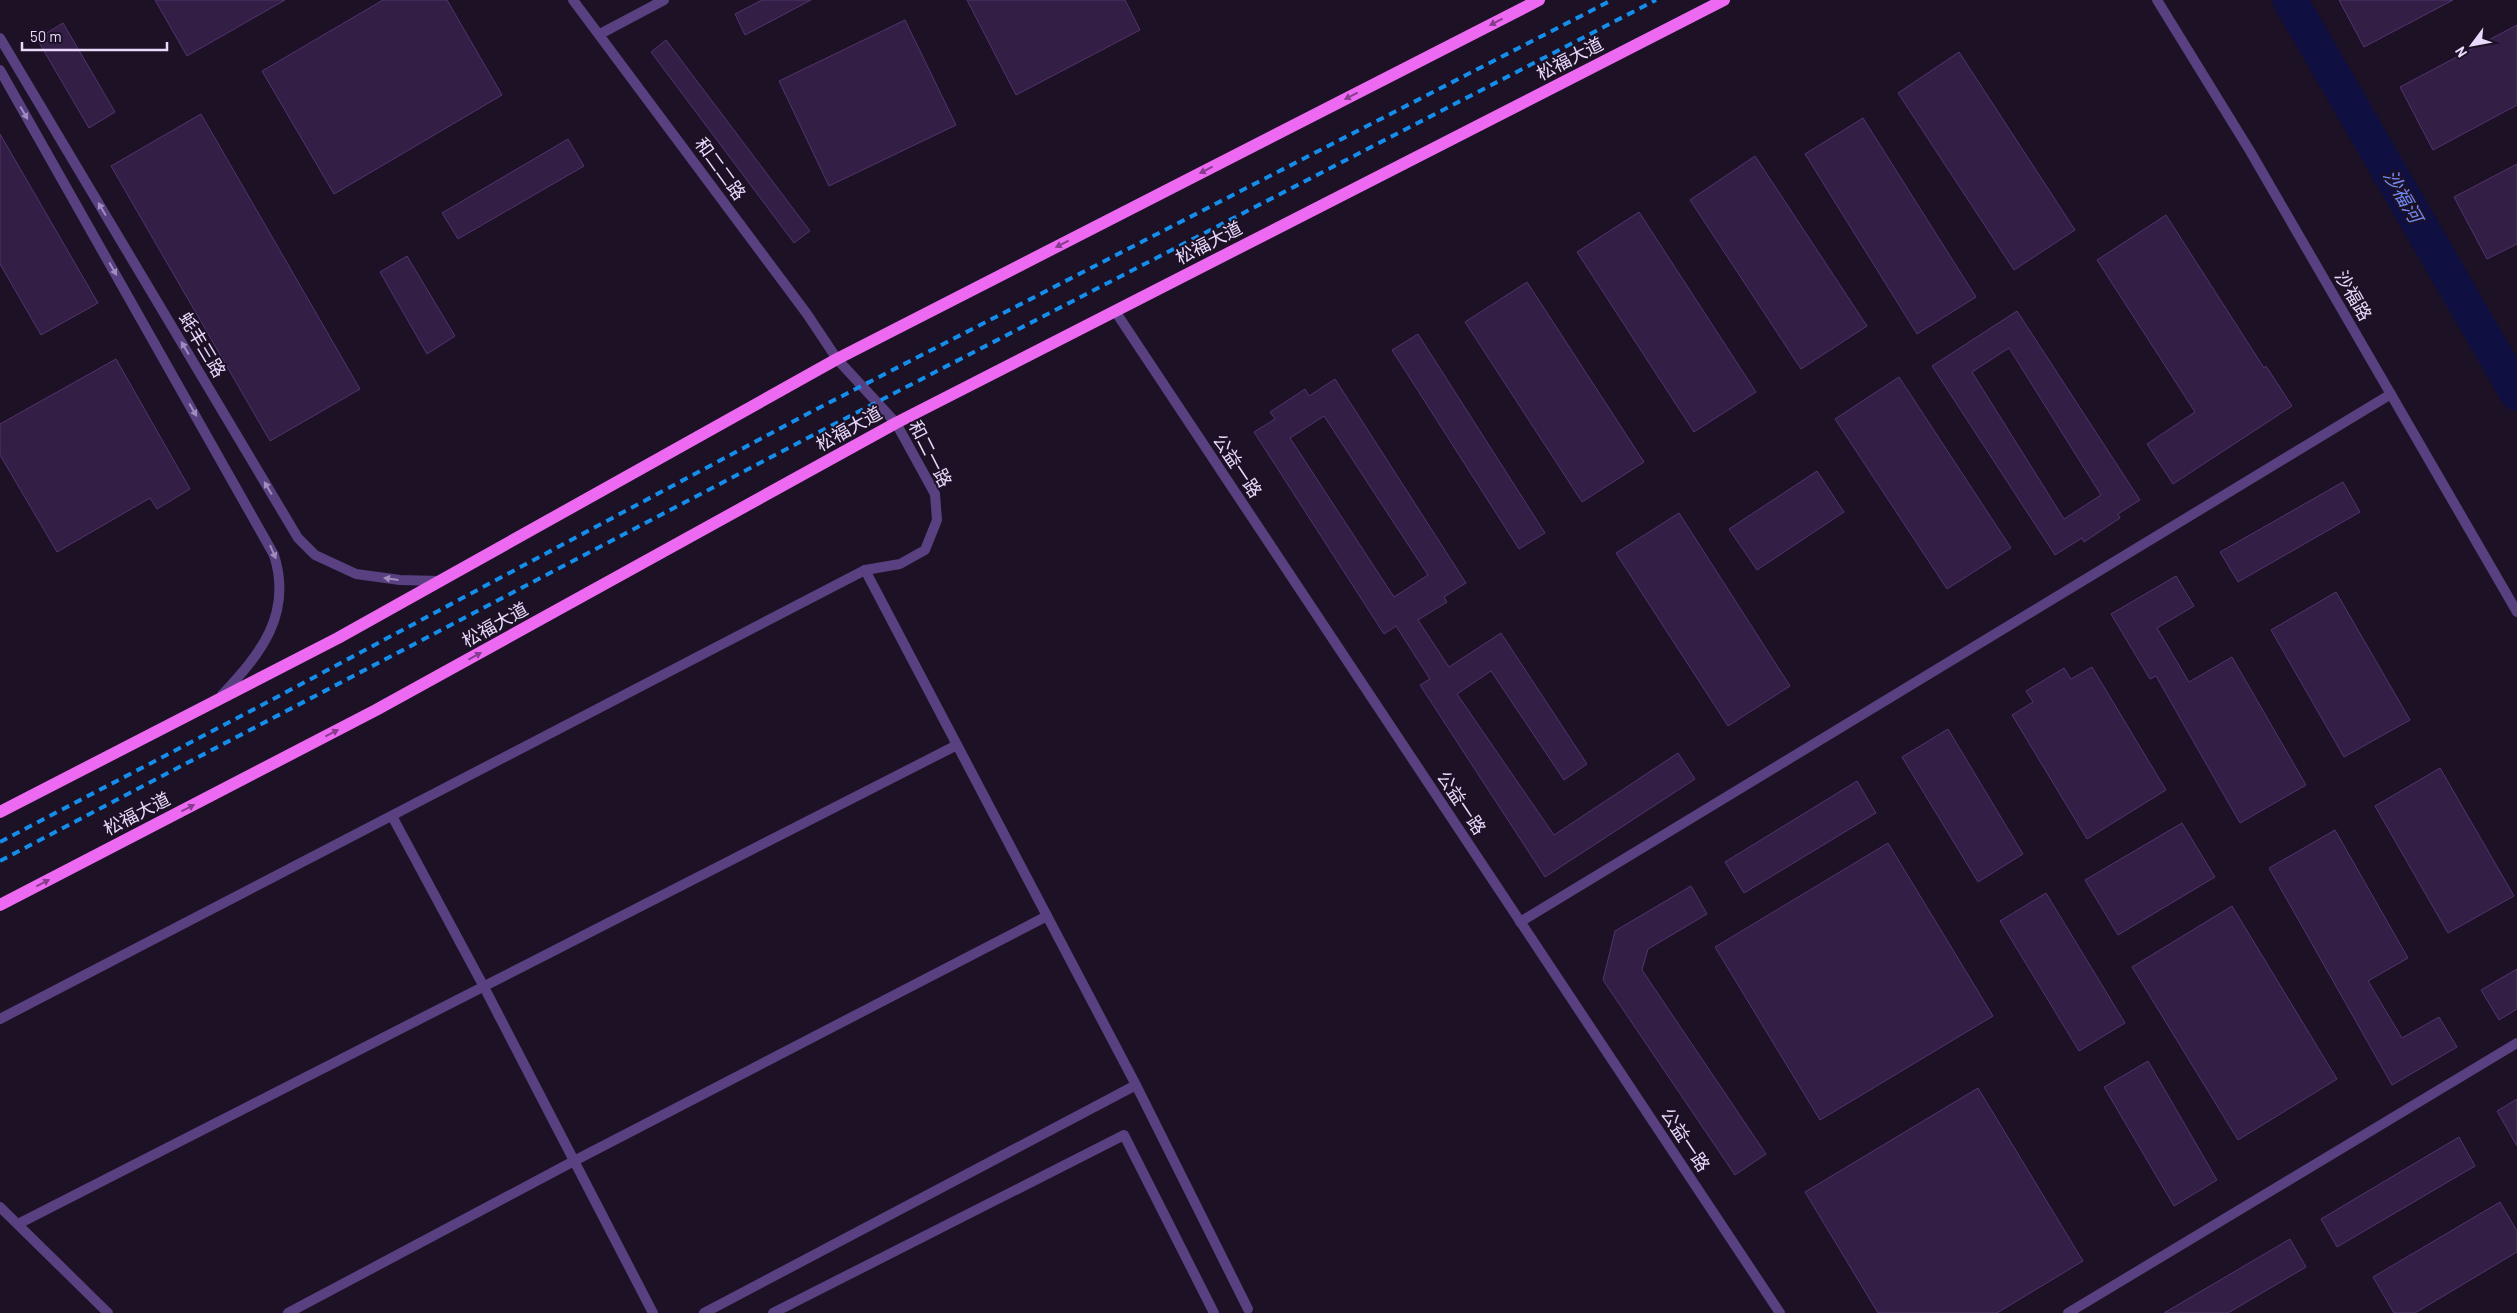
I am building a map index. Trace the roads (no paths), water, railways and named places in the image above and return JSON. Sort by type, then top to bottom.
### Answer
[{"type":"main road","points":[[0,812],[338,638],[837,359],[1539,0]]},
{"type":"main road","name":"松福大道","points":[[0,905],[376,710],[896,423],[1724,0]]},
{"type":"street","name":"和二二路","points":[[573,0],[811,320],[837,359]]},
{"type":"street","points":[[600,34],[664,0]]},
{"type":"street","name":"沙福路","points":[[2157,0],[2250,151],[2517,612]]},
{"type":"street","name":"蚝丰三路","points":[[0,38],[298,538],[314,555],[356,574],[400,580],[439,581]]},
{"type":"street","points":[[0,70],[274,555],[280,574],[277,613],[255,660],[218,700]]},
{"type":"street","name":"公益一路","points":[[1115,311],[1780,1313]]},
{"type":"street","name":"和二一路","points":[[0,1019],[865,570],[900,564],[925,550],[937,520],[935,494],[896,423],[837,359]]},
{"type":"street","points":[[1520,922],[2391,394]]},
{"type":"street","points":[[865,570],[1136,1085],[1248,1309]]},
{"type":"street","points":[[18,1224],[957,745]]},
{"type":"street","points":[[392,816],[484,987],[653,1313]]},
{"type":"street","points":[[288,1313],[574,1161],[1047,916]]},
{"type":"street","points":[[2068,1313],[2517,1043]]},
{"type":"street","points":[[704,1313],[1136,1085]]},
{"type":"street","points":[[773,1313],[1124,1135],[1214,1313]]},
{"type":"street","points":[[0,1207],[108,1313]]},
{"type":"waterway","name":"沙福河","points":[[2290,0],[2517,393]]},
{"type":"railway","points":[[0,842],[262,705],[809,413],[1612,0]]},
{"type":"railway","points":[[0,861],[821,431],[1656,0]]}]
